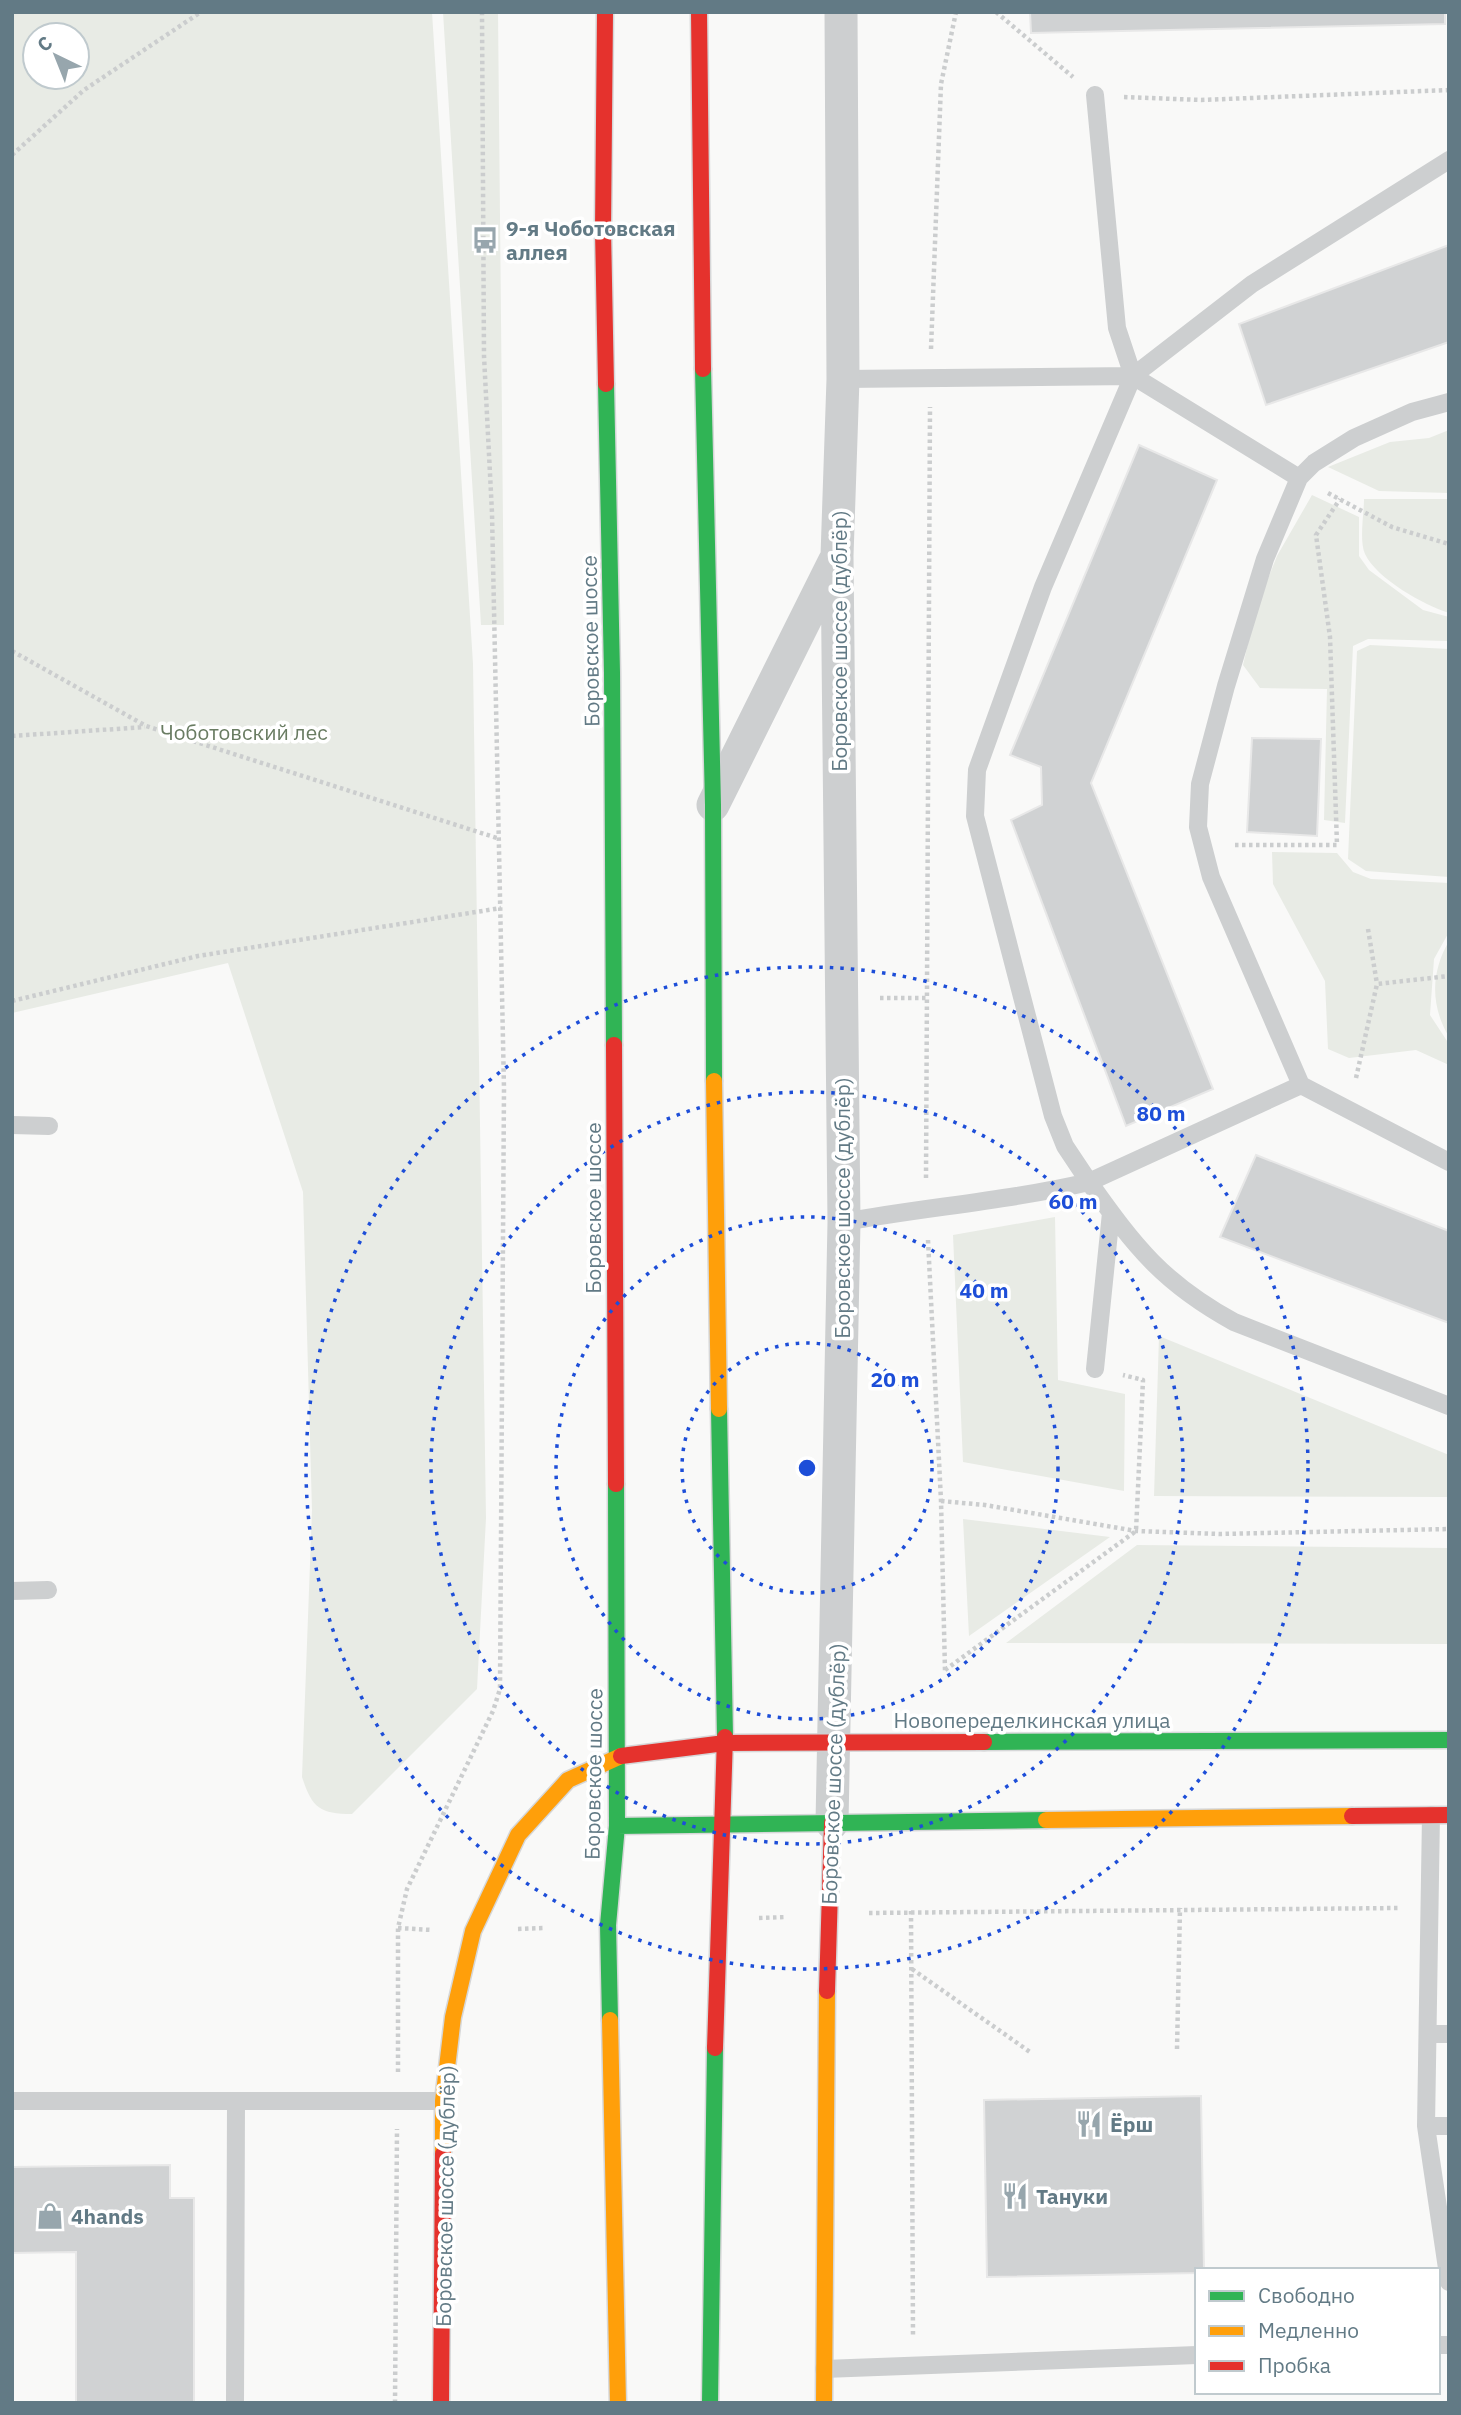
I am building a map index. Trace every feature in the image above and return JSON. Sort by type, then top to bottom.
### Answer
[{"type":"main road","name":"Боровское шоссе","points":[[605,12],[603,230],[612,687],[617,1826],[608,1925],[618,2403]]},
{"type":"main road","points":[[699,12],[699,197],[713,804],[712,984],[725,1743],[717,1920],[710,2403]]},
{"type":"main road","name":"Новопеределкинская улица","points":[[616,1757],[725,1743],[836,1740],[1449,1740]]},
{"type":"main road","name":"Боровское шоссе (дублёр)","points":[[441,2403],[443,2101],[453,2017],[473,1931],[519,1835],[568,1780],[616,1757]]},
{"type":"main road","points":[[617,1826],[723,1822],[1440,1815]]},
{"type":"main road","name":"Боровское шоссе (дублёр)","points":[[824,2403],[828,1915],[832,1823]]},
{"type":"street","name":"Боровское шоссе (дублёр)","points":[[832,1823],[836,1740],[844,1222],[837,556],[843,379],[841,12]]},
{"type":"street","points":[[713,804],[837,556]]},
{"type":"lane","points":[[1095,95],[1117,328],[1133,376]]},
{"type":"lane","points":[[1449,160],[1252,284],[1133,376],[1043,587],[977,769],[975,816],[1053,1116],[1065,1146],[1111,1213],[1160,1271],[1177,1287],[1208,1308],[1234,1322],[1449,1406]]},
{"type":"lane","points":[[843,379],[1133,376],[1299,478]]},
{"type":"lane","points":[[1449,402],[1412,412],[1354,438],[1314,463],[1299,478],[1265,559],[1203,772],[1198,827],[1211,877],[1301,1085],[1449,1161]]},
{"type":"lane","points":[[844,1222],[926,1206],[1043,1193],[1089,1182],[1301,1085]]},
{"type":"lane","points":[[12,1125],[49,1126]]},
{"type":"lane","points":[[1095,1369],[1111,1213]]},
{"type":"lane","points":[[12,1591],[48,1590]]},
{"type":"lane","points":[[1440,1815],[1430,1909],[1426,2126],[1449,2282]]},
{"type":"lane","points":[[1428,2034],[1449,2034]]},
{"type":"lane","points":[[12,2101],[443,2101]]},
{"type":"lane","points":[[235,2403],[236,2101]]},
{"type":"lane","points":[[1426,2126],[1449,2126]]},
{"type":"lane","points":[[824,2369],[1195,2355]]},
{"type":"path","points":[[12,155],[84,90],[201,12]]},
{"type":"path","points":[[395,2403],[398,1928],[407,1889],[493,1711],[500,1689],[504,1088],[492,513],[484,356],[482,12]]},
{"type":"path","points":[[956,12],[941,84],[930,376],[926,1206],[941,1501],[945,1671],[1136,1531]]},
{"type":"path","points":[[996,12],[1095,95],[1201,100],[1449,90]]},
{"type":"path","points":[[1299,478],[1392,527],[1449,544]]},
{"type":"path","points":[[1202,845],[1337,845],[1330,636],[1316,536],[1340,499]]},
{"type":"path","points":[[12,651],[146,726],[497,838]]},
{"type":"path","points":[[12,736],[146,726]]},
{"type":"path","points":[[12,1001],[198,956],[501,908]]},
{"type":"path","points":[[1349,1110],[1377,984],[1368,929]]},
{"type":"path","points":[[1377,984],[1449,976]]},
{"type":"path","points":[[867,998],[928,998]]},
{"type":"path","points":[[1095,1369],[1143,1380],[1136,1531]]},
{"type":"path","points":[[941,1501],[985,1505],[1136,1531],[1219,1534],[1449,1529]]},
{"type":"path","points":[[863,1913],[1180,1908],[1430,1909]]},
{"type":"path","points":[[1177,2049],[1180,1908]]},
{"type":"path","points":[[911,1911],[914,2365]]},
{"type":"path","points":[[759,1918],[795,1916]]},
{"type":"path","points":[[911,1968],[1030,2052]]},
{"type":"green space","name":"Чоботовский лес","points":[[12,12],[432,12],[473,664],[486,1518],[477,1689],[352,1814],[332,1813],[319,1807],[310,1796],[302,1777],[312,1510],[303,1192],[228,963],[12,1013]]},
{"type":"green space","points":[[443,12],[498,12],[504,625],[481,625]]},
{"type":"green space","points":[[1449,430],[1449,493],[1379,491],[1328,467],[1390,442],[1429,438]]},
{"type":"green space","points":[[1312,495],[1359,517],[1359,556],[1369,570],[1423,610],[1449,617],[1449,641],[1368,639],[1353,646],[1345,823],[1324,820],[1327,689],[1260,688],[1243,665],[1256,609],[1277,556]]},
{"type":"green space","points":[[1364,499],[1449,499],[1449,613],[1402,590],[1371,563],[1362,542]]},
{"type":"green space","points":[[1370,645],[1449,649],[1449,877],[1366,871],[1348,859],[1357,651]]},
{"type":"green space","points":[[1272,852],[1337,853],[1353,872],[1371,879],[1449,883],[1449,932],[1434,959],[1430,1015],[1449,1044],[1449,1065],[1416,1050],[1349,1058],[1328,1049],[1325,981],[1273,884]]},
{"type":"green space","points":[[1449,941],[1449,1037],[1438,1013],[1435,989],[1439,965]]},
{"type":"green space","points":[[1055,1217],[1058,1380],[1125,1394],[1124,1491],[963,1462],[953,1235]]},
{"type":"green space","points":[[1159,1336],[1449,1455],[1449,1497],[1154,1496]]},
{"type":"green space","points":[[963,1519],[1110,1537],[969,1636]]},
{"type":"green space","points":[[1137,1545],[1449,1548],[1449,1644],[1006,1643]]},
{"type":"building","points":[[1030,12],[1445,12],[1445,24],[1031,33]]},
{"type":"building","points":[[1449,245],[1449,342],[1266,405],[1239,324]]},
{"type":"building","points":[[1139,445],[1217,480],[1091,783],[1213,1089],[1126,1126],[1011,820],[1042,805],[1041,767],[1010,755]]},
{"type":"building","points":[[1252,738],[1321,739],[1317,836],[1247,832]]},
{"type":"building","points":[[1256,1155],[1449,1231],[1449,1323],[1220,1237]]},
{"type":"building","points":[[1201,2096],[1204,2268],[1195,2268],[1195,2273],[987,2277],[984,2100]]},
{"type":"building","points":[[170,2165],[170,2198],[194,2198],[194,2403],[76,2403],[76,2252],[12,2253],[12,2167]]},
{"type":"traffic: fast","points":[[703,369],[713,805],[714,1081]]},
{"type":"traffic: fast","points":[[606,384],[612,673],[614,1045]]},
{"type":"traffic: fast","points":[[719,1409],[725,1737]]},
{"type":"traffic: fast","points":[[610,2020],[608,1925],[617,1826],[616,1484]]},
{"type":"traffic: fast","points":[[984,1742],[1449,1740]]},
{"type":"traffic: fast","points":[[617,1826],[1046,1820]]},
{"type":"traffic: fast","points":[[710,2403],[715,2048]]},
{"type":"traffic: slow","points":[[714,1081],[719,1409]]},
{"type":"traffic: slow","points":[[443,2154],[443,2101],[453,2017],[473,1931],[518,1835],[568,1780],[621,1756]]},
{"type":"traffic: slow","points":[[1046,1820],[1352,1816]]},
{"type":"traffic: slow","points":[[824,2403],[827,1991]]},
{"type":"traffic: slow","points":[[610,2020],[618,2403]]},
{"type":"traffic: jam","points":[[605,12],[603,230],[606,384]]},
{"type":"traffic: jam","points":[[699,12],[703,369]]},
{"type":"traffic: jam","points":[[614,1045],[616,1484]]},
{"type":"traffic: jam","points":[[715,2048],[725,1737]]},
{"type":"traffic: jam","points":[[621,1756],[725,1743],[984,1742]]},
{"type":"traffic: jam","points":[[1352,1816],[1449,1815]]},
{"type":"traffic: jam","points":[[827,1991],[832,1823]]},
{"type":"traffic: jam","points":[[441,2403],[443,2154]]},
{"type":"place","name":"9-я Чоботовская аллея","points":[[485,240]]},
{"type":"place","name":"Ёрш","points":[[1089,2124]]},
{"type":"place","name":"Тануки","points":[[1015,2196]]},
{"type":"place","name":"4hands","points":[[50,2216]]}]
